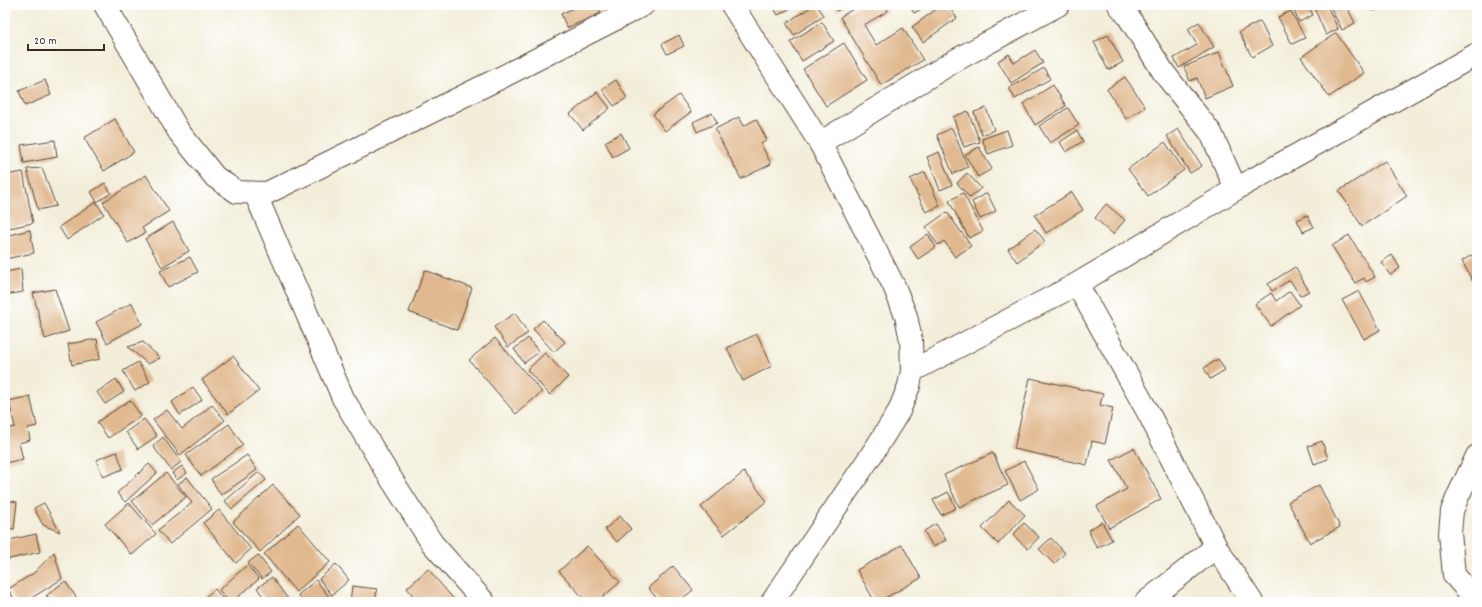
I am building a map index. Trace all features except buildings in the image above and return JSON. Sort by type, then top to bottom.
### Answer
[{"type":"street","points":[[105,5],[184,138],[216,177],[236,192],[255,193],[267,193],[495,81],[643,5]]},
{"type":"street","points":[[732,5],[820,143],[894,286],[908,322],[911,340],[912,371],[909,386],[899,411],[876,448],[772,602]]},
{"type":"street","points":[[820,143],[956,60],[1058,5]]},
{"type":"street","points":[[1119,5],[1128,16],[1164,73],[1211,133],[1236,190]]},
{"type":"street","points":[[912,371],[1077,284],[1236,190],[1475,59]]},
{"type":"street","points":[[255,193],[343,398],[383,466],[432,543],[484,602]]},
{"type":"street","points":[[1077,284],[1150,416],[1216,547],[1252,602]]},
{"type":"street","points":[[1477,456],[1452,511],[1450,533],[1454,575],[1477,601]]},
{"type":"street","points":[[1146,602],[1216,547]]}]
